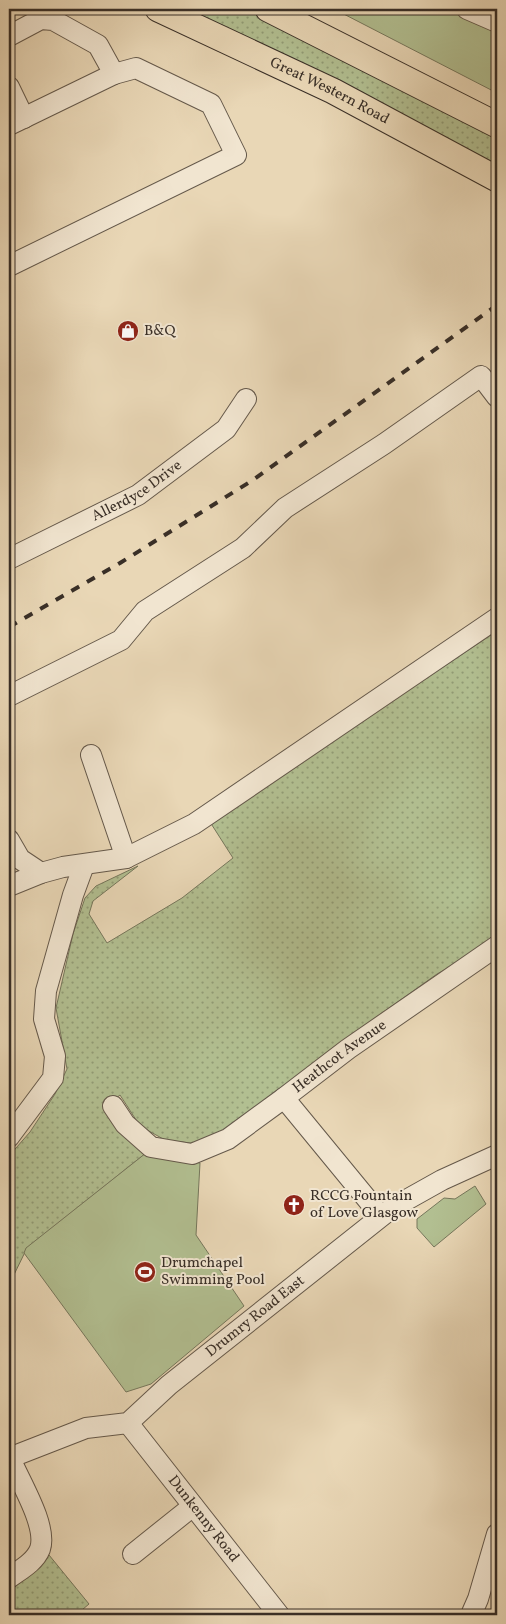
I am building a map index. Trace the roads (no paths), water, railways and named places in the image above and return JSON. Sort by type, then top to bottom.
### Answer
[{"type":"main road","name":"Great Western Road","points":[[158,9],[333,91],[497,179]]},
{"type":"main road","points":[[268,9],[497,124]]},
{"type":"street","points":[[467,9],[497,22]]},
{"type":"street","points":[[9,36],[41,19],[53,20],[98,45],[114,74]]},
{"type":"street","points":[[9,87],[16,121],[114,74],[136,68],[211,104],[236,155],[9,266]]},
{"type":"street","points":[[9,696],[121,640],[145,610],[243,548],[286,508],[384,444],[482,376],[497,397]]},
{"type":"street","name":"Allerdyce Drive","points":[[9,559],[138,495],[226,429],[246,399]]},
{"type":"street","points":[[9,886],[41,873],[126,858],[194,824],[497,618]]},
{"type":"street","points":[[91,755],[126,858]]},
{"type":"street","points":[[9,840],[20,859],[41,873]]},
{"type":"street","points":[[9,1137],[53,1078],[56,1056],[44,1019],[46,991],[73,895],[84,865]]},
{"type":"street","name":"Heathcot Avenue","points":[[381,1216],[284,1098],[348,1049],[497,946]]},
{"type":"street","points":[[113,1106],[125,1124],[151,1147],[192,1154],[228,1140],[284,1098]]},
{"type":"street","name":"Drumry Road East","points":[[128,1423],[169,1385],[381,1216],[442,1180],[497,1155]]},
{"type":"street","points":[[9,1578],[29,1564],[40,1549],[42,1533],[9,1458],[86,1428],[128,1423]]},
{"type":"street","name":"Dunkenny Road","points":[[128,1423],[279,1615]]},
{"type":"street","points":[[133,1554],[193,1506]]},
{"type":"street","points":[[471,1615],[478,1599],[497,1534]]},
{"type":"railway","points":[[9,627],[120,563],[253,480],[497,305]]},
{"type":"place","name":"B&Q","points":[[128,331]]},
{"type":"place","name":"RCCG Fountain of Love Glasgow","points":[[294,1205]]},
{"type":"place","name":"Drumchapel Swimming Pool","points":[[145,1272]]}]
